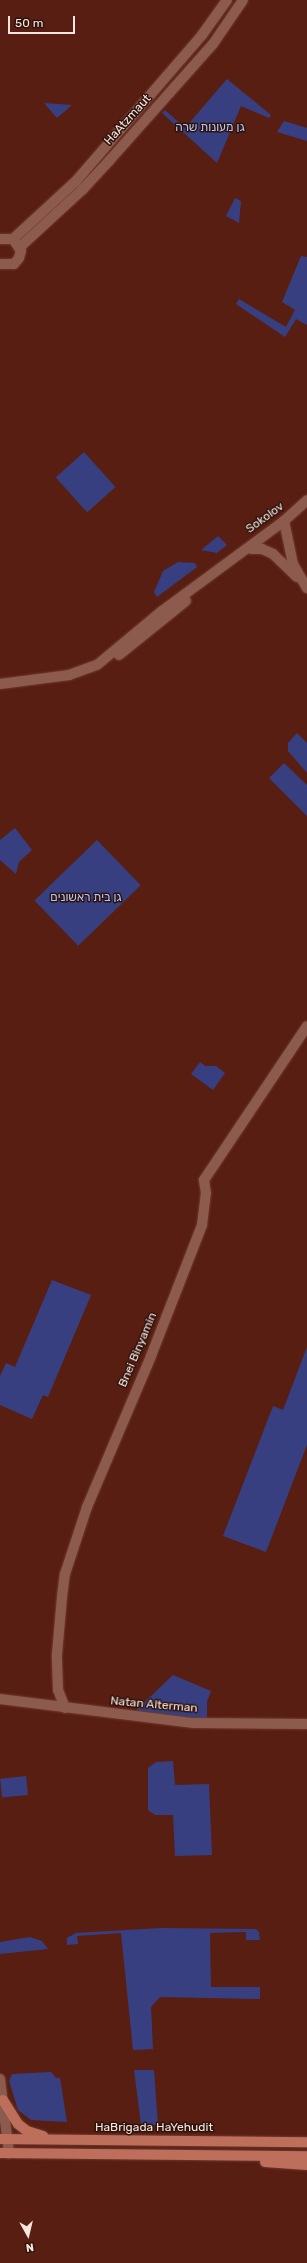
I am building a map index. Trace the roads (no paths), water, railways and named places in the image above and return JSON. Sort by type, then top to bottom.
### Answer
[{"type":"main road","points":[[3,2100],[18,2124],[27,2131],[63,2141]]},
{"type":"main road","name":"HaBrigada HaYehudit","points":[[4,2138],[63,2141],[305,2141]]},
{"type":"main road","points":[[5,2153],[307,2156]]},
{"type":"main road","points":[[219,2156],[307,2164]]},
{"type":"street","name":"HaAtzmaut","points":[[13,239],[76,181],[202,35],[227,0]]},
{"type":"street","name":"HaAtzmaut","points":[[20,247],[83,189],[104,167],[213,44],[243,0]]},
{"type":"street","points":[[0,239],[13,239],[20,247],[17,261],[10,266],[0,264]]},
{"type":"street","name":"Sokolov","points":[[0,687],[69,679],[105,664],[285,523],[303,504]]},
{"type":"street","points":[[285,523],[293,564],[304,585]]},
{"type":"street","name":"Sokolov","points":[[0,684],[69,675],[97,665],[162,611],[285,523]]},
{"type":"street","points":[[251,549],[262,549],[273,554],[304,585]]},
{"type":"street","name":"Bnei Binyamin","points":[[65,1708],[58,1690],[57,1654],[62,1597],[65,1574],[87,1508],[151,1356],[202,1225],[206,1193],[204,1180],[307,1026]]},
{"type":"street","name":"Natan Alterman","points":[[0,1700],[194,1723],[307,1724]]},
{"type":"street","points":[[0,2079],[3,2100],[5,2153]]},
{"type":"park label","name":"גן מעונות שרה","points":[[210,128]]},
{"type":"park label","name":"גן בית ראשונים","points":[[86,898]]}]
